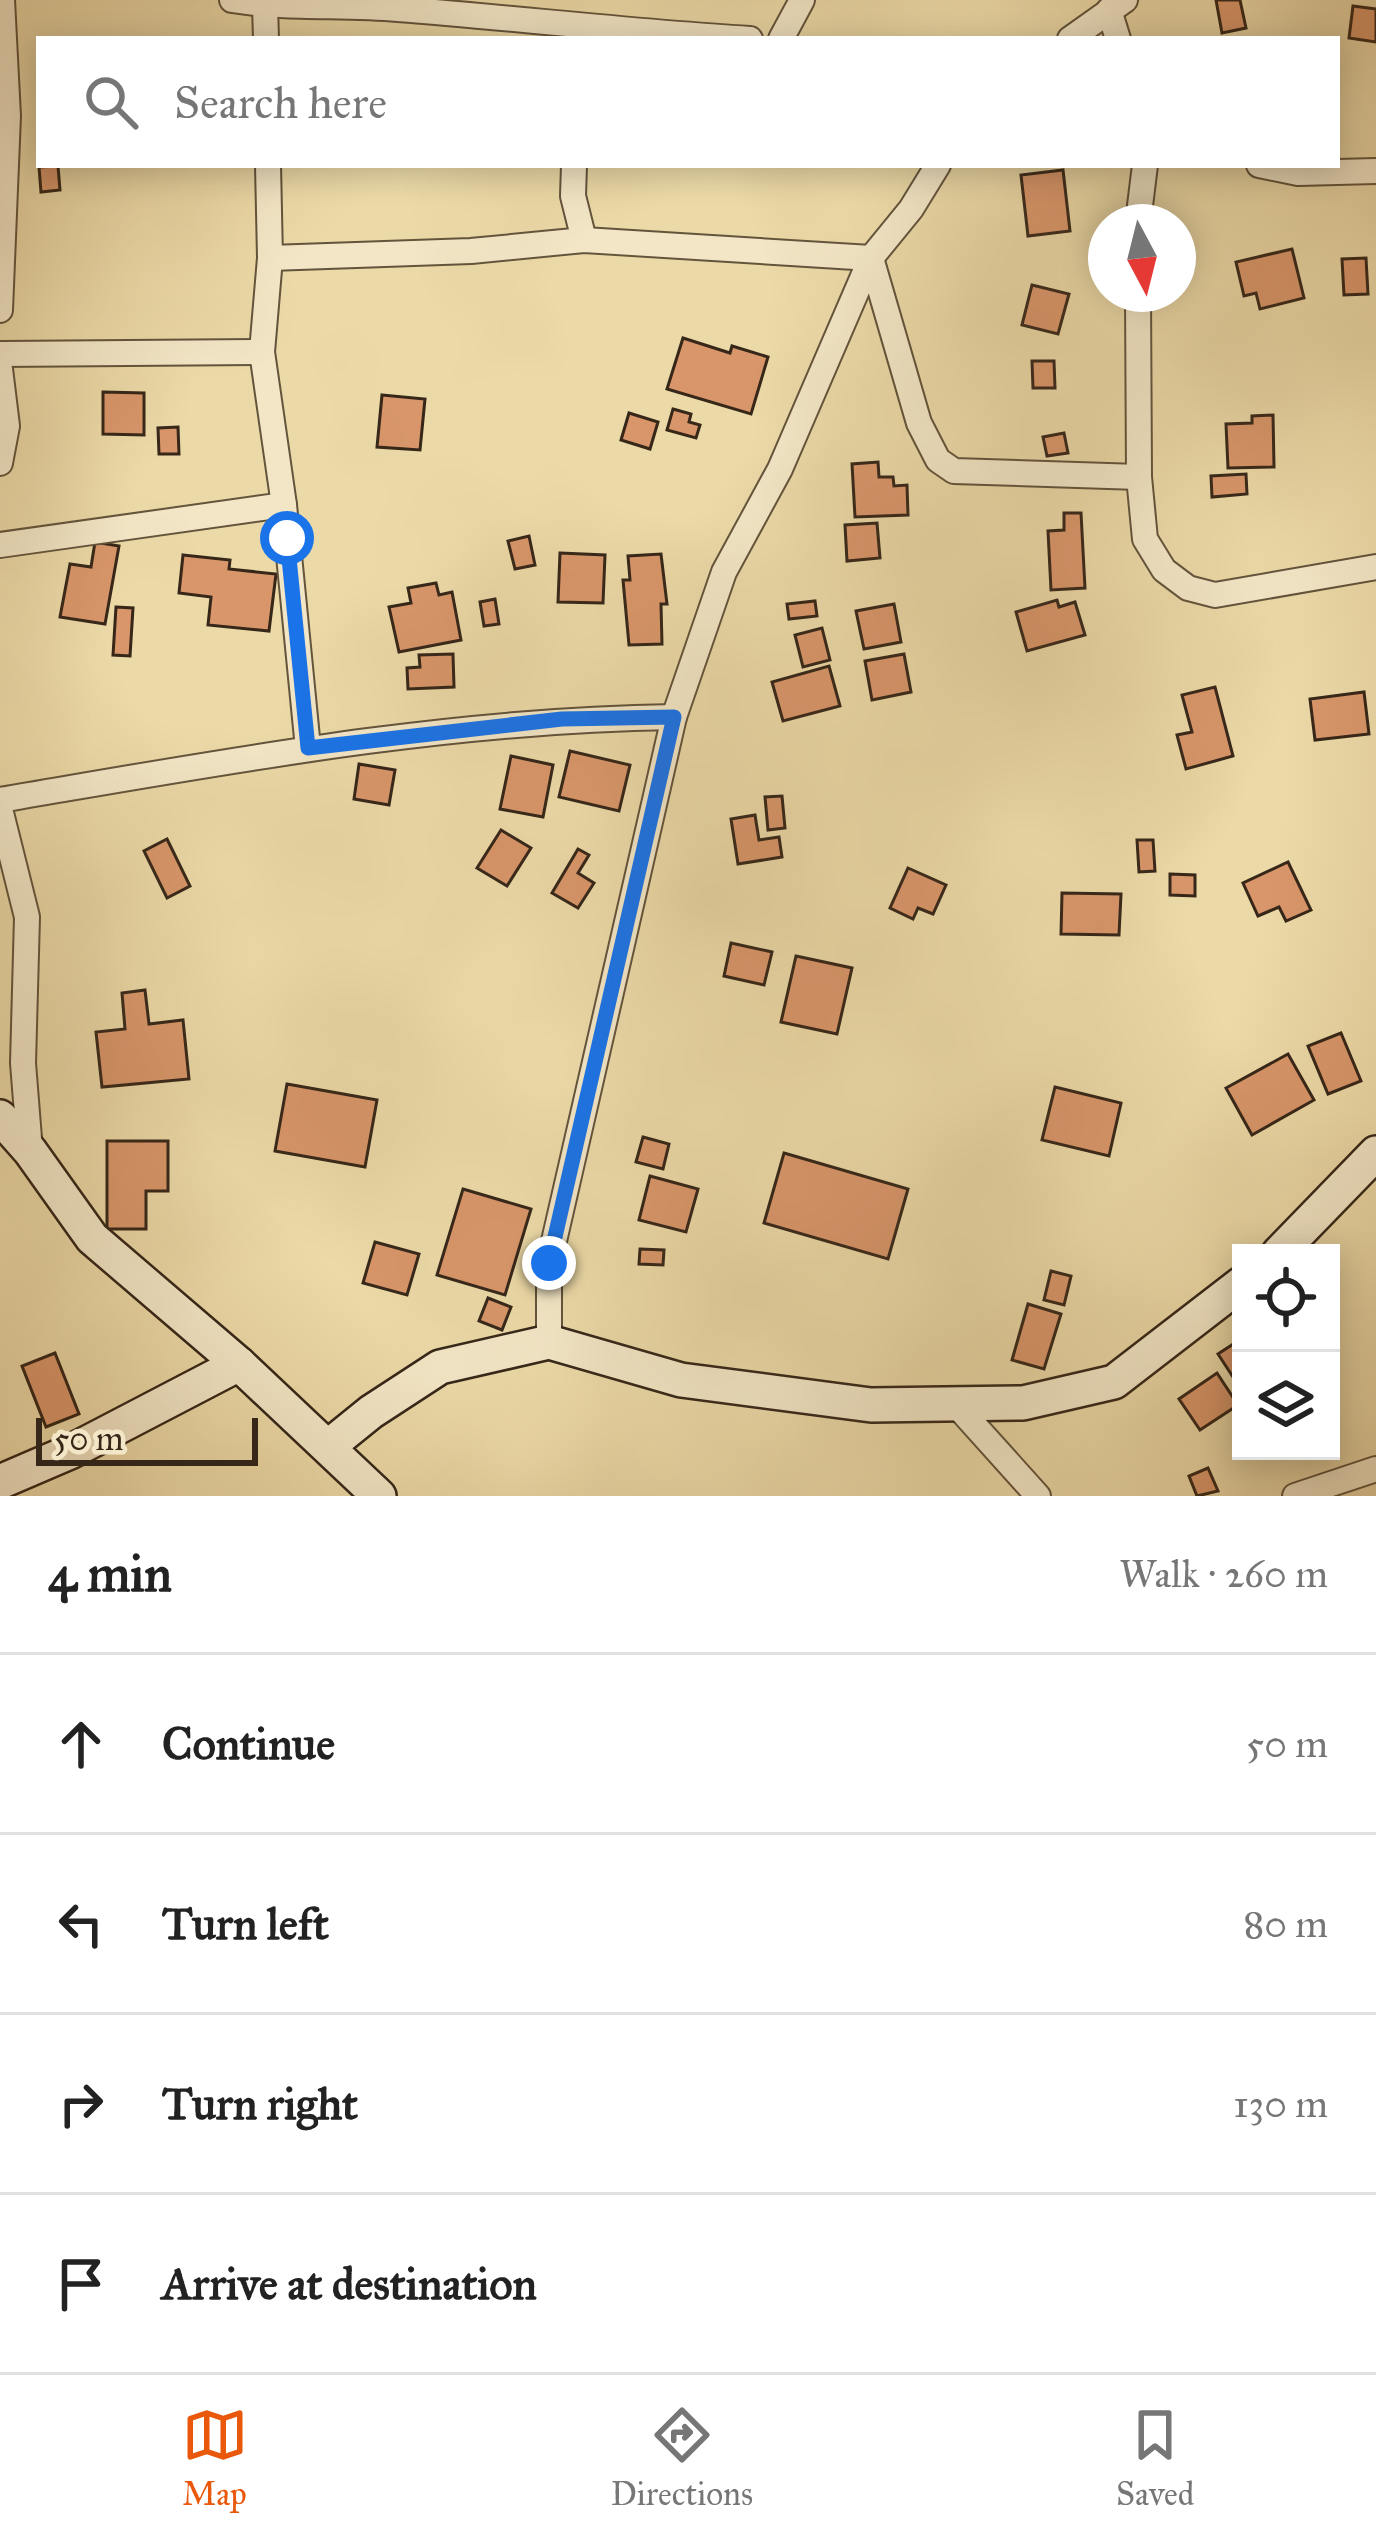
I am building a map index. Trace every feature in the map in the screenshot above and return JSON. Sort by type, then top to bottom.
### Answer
[{"type":"street","points":[[0,310],[8,116],[2,0]]},
{"type":"street","points":[[232,0],[396,8],[575,33],[662,36]]},
{"type":"street","points":[[574,0],[575,33]]},
{"type":"street","points":[[783,36],[802,0]]},
{"type":"street","points":[[265,5],[266,36]]},
{"type":"street","points":[[1074,36],[1117,5]]},
{"type":"street","points":[[1117,5],[1118,36]]},
{"type":"street","points":[[268,168],[270,258],[262,352],[284,506],[308,748]]},
{"type":"street","points":[[574,168],[573,196],[584,240]]},
{"type":"street","points":[[549,1342],[549,1263],[674,717],[724,572],[780,469],[871,258],[936,168]]},
{"type":"street","points":[[1140,204],[1145,168]]},
{"type":"street","points":[[1276,168],[1376,172]]},
{"type":"street","points":[[270,258],[471,251],[584,240],[871,258]]},
{"type":"street","points":[[871,258],[919,423],[938,460],[954,471],[1139,477]]},
{"type":"street","points":[[1138,312],[1144,539],[1164,571],[1188,588],[1215,595],[1376,567]]},
{"type":"street","points":[[0,354],[262,352]]},
{"type":"street","points":[[0,369],[7,426],[0,463]]},
{"type":"street","points":[[0,545],[284,506]]},
{"type":"street","points":[[30,1151],[23,1063],[27,917],[0,804],[308,748],[562,719],[674,717]]},
{"type":"street","points":[[0,1118],[30,1151],[92,1238],[239,1364],[379,1496]]},
{"type":"street","points":[[1288,1244],[1374,1161]]},
{"type":"street","points":[[329,1446],[440,1367],[549,1342],[681,1380],[871,1405],[1023,1403],[1114,1382],[1232,1291]]},
{"type":"street","points":[[0,1482],[239,1364]]},
{"type":"street","points":[[957,1406],[1038,1496]]},
{"type":"street","points":[[1295,1496],[1376,1469]]},
{"type":"building","points":[[1216,0],[1240,0],[1246,28],[1222,33]]},
{"type":"building","points":[[1353,6],[1376,9],[1376,42],[1349,38]]},
{"type":"building","points":[[39,168],[58,168],[60,190],[41,192]]},
{"type":"building","points":[[1063,170],[1070,231],[1028,236],[1021,175]]},
{"type":"building","points":[[1292,249],[1304,298],[1260,309],[1256,293],[1244,296],[1236,262]]},
{"type":"building","points":[[1366,258],[1368,294],[1344,295],[1342,259]]},
{"type":"building","points":[[1032,285],[1069,294],[1058,334],[1022,325]]},
{"type":"building","points":[[683,338],[730,353],[732,346],[768,357],[751,414],[667,389]]},
{"type":"building","points":[[1032,361],[1054,361],[1055,388],[1033,388]]},
{"type":"building","points":[[103,392],[144,393],[144,435],[103,434]]},
{"type":"building","points":[[382,395],[425,399],[420,450],[377,447]]},
{"type":"building","points":[[673,409],[691,414],[689,422],[700,425],[696,438],[667,430]]},
{"type":"building","points":[[629,413],[658,422],[650,449],[621,440]]},
{"type":"building","points":[[1273,415],[1274,467],[1228,468],[1226,424],[1252,423],[1252,416]]},
{"type":"building","points":[[178,427],[179,454],[159,454],[158,428]]},
{"type":"building","points":[[1064,433],[1068,453],[1047,456],[1043,437]]},
{"type":"building","points":[[878,462],[879,477],[893,477],[894,486],[907,485],[908,515],[855,517],[852,464]]},
{"type":"building","points":[[1246,474],[1247,494],[1212,497],[1211,476]]},
{"type":"building","points":[[1064,513],[1081,513],[1085,588],[1051,590],[1048,531],[1064,530]]},
{"type":"building","points":[[877,523],[880,558],[847,561],[845,525]]},
{"type":"building","points":[[529,536],[535,565],[515,569],[508,541]]},
{"type":"building","points":[[95,542],[119,546],[105,624],[60,617],[70,564],[91,567]]},
{"type":"building","points":[[560,553],[605,555],[603,603],[558,602]]},
{"type":"building","points":[[661,554],[667,604],[661,604],[662,644],[629,645],[623,580],[630,580],[628,556]]},
{"type":"building","points":[[183,555],[230,560],[229,569],[276,574],[269,631],[208,625],[211,597],[179,593]]},
{"type":"building","points":[[436,583],[439,595],[452,592],[461,640],[399,652],[389,607],[411,603],[408,588]]},
{"type":"building","points":[[495,599],[499,624],[484,626],[480,602]]},
{"type":"building","points":[[1057,600],[1059,607],[1075,602],[1085,635],[1027,651],[1016,612]]},
{"type":"building","points":[[815,601],[817,616],[789,619],[787,604]]},
{"type":"building","points":[[894,604],[901,642],[864,649],[856,611]]},
{"type":"building","points":[[116,607],[133,608],[130,656],[113,655]]},
{"type":"building","points":[[822,628],[830,660],[803,667],[795,635]]},
{"type":"building","points":[[453,654],[454,687],[408,689],[407,668],[420,667],[419,655]]},
{"type":"building","points":[[904,654],[911,692],[872,700],[865,661]]},
{"type":"building","points":[[829,666],[840,706],[783,721],[772,682]]},
{"type":"building","points":[[1215,687],[1233,756],[1186,769],[1177,735],[1192,732],[1182,695]]},
{"type":"building","points":[[1364,692],[1369,734],[1315,740],[1310,699]]},
{"type":"building","points":[[570,751],[630,765],[619,811],[559,797]]},
{"type":"building","points":[[511,756],[553,765],[543,817],[500,809]]},
{"type":"building","points":[[359,764],[395,770],[389,805],[354,799]]},
{"type":"building","points":[[782,796],[785,828],[768,830],[765,797]]},
{"type":"building","points":[[755,815],[759,840],[779,837],[782,857],[738,864],[731,819]]},
{"type":"building","points":[[501,830],[531,848],[507,886],[477,868]]},
{"type":"building","points":[[167,839],[190,886],[167,898],[144,851]]},
{"type":"building","points":[[1137,840],[1153,840],[1155,871],[1139,872]]},
{"type":"building","points":[[578,849],[589,855],[578,873],[594,883],[578,908],[552,893]]},
{"type":"building","points":[[1288,862],[1311,910],[1286,921],[1279,907],[1258,916],[1243,883]]},
{"type":"building","points":[[908,868],[946,885],[933,914],[918,908],[913,919],[890,908]]},
{"type":"building","points":[[1170,874],[1195,875],[1195,896],[1170,895]]},
{"type":"building","points":[[1062,893],[1121,894],[1119,935],[1061,934]]},
{"type":"building","points":[[731,943],[772,952],[764,985],[724,976]]},
{"type":"building","points":[[796,956],[852,968],[837,1034],[781,1022]]},
{"type":"building","points":[[145,990],[149,1024],[183,1020],[189,1079],[102,1087],[96,1032],[125,1029],[122,993]]},
{"type":"building","points":[[1341,1033],[1361,1081],[1328,1094],[1308,1046]]},
{"type":"building","points":[[1288,1054],[1314,1100],[1252,1135],[1226,1088]]},
{"type":"building","points":[[287,1084],[377,1100],[365,1167],[275,1151]]},
{"type":"building","points":[[1055,1087],[1121,1103],[1109,1156],[1042,1140]]},
{"type":"building","points":[[643,1137],[669,1144],[663,1169],[636,1162]]},
{"type":"building","points":[[107,1141],[168,1141],[168,1191],[146,1191],[146,1229],[107,1229]]},
{"type":"building","points":[[784,1153],[908,1189],[888,1259],[764,1223]]},
{"type":"building","points":[[650,1176],[698,1189],[686,1232],[639,1220]]},
{"type":"building","points":[[463,1189],[531,1209],[505,1295],[437,1275]]},
{"type":"building","points":[[375,1242],[419,1254],[407,1295],[363,1283]]},
{"type":"building","points":[[640,1249],[664,1250],[663,1265],[639,1264]]},
{"type":"building","points":[[1051,1271],[1071,1276],[1064,1305],[1044,1300]]},
{"type":"building","points":[[488,1298],[511,1307],[502,1330],[479,1321]]},
{"type":"building","points":[[1028,1304],[1061,1314],[1044,1369],[1012,1360]]},
{"type":"building","points":[[1232,1345],[1232,1375],[1218,1354]]},
{"type":"building","points":[[55,1353],[79,1414],[46,1427],[22,1366]]},
{"type":"building","points":[[1217,1373],[1232,1396],[1232,1409],[1200,1430],[1179,1399]]},
{"type":"building","points":[[1208,1468],[1218,1491],[1197,1496],[1189,1476]]},
{"type":"route","points":[[287,538],[308,748],[562,719],[674,717],[549,1263]]}]
